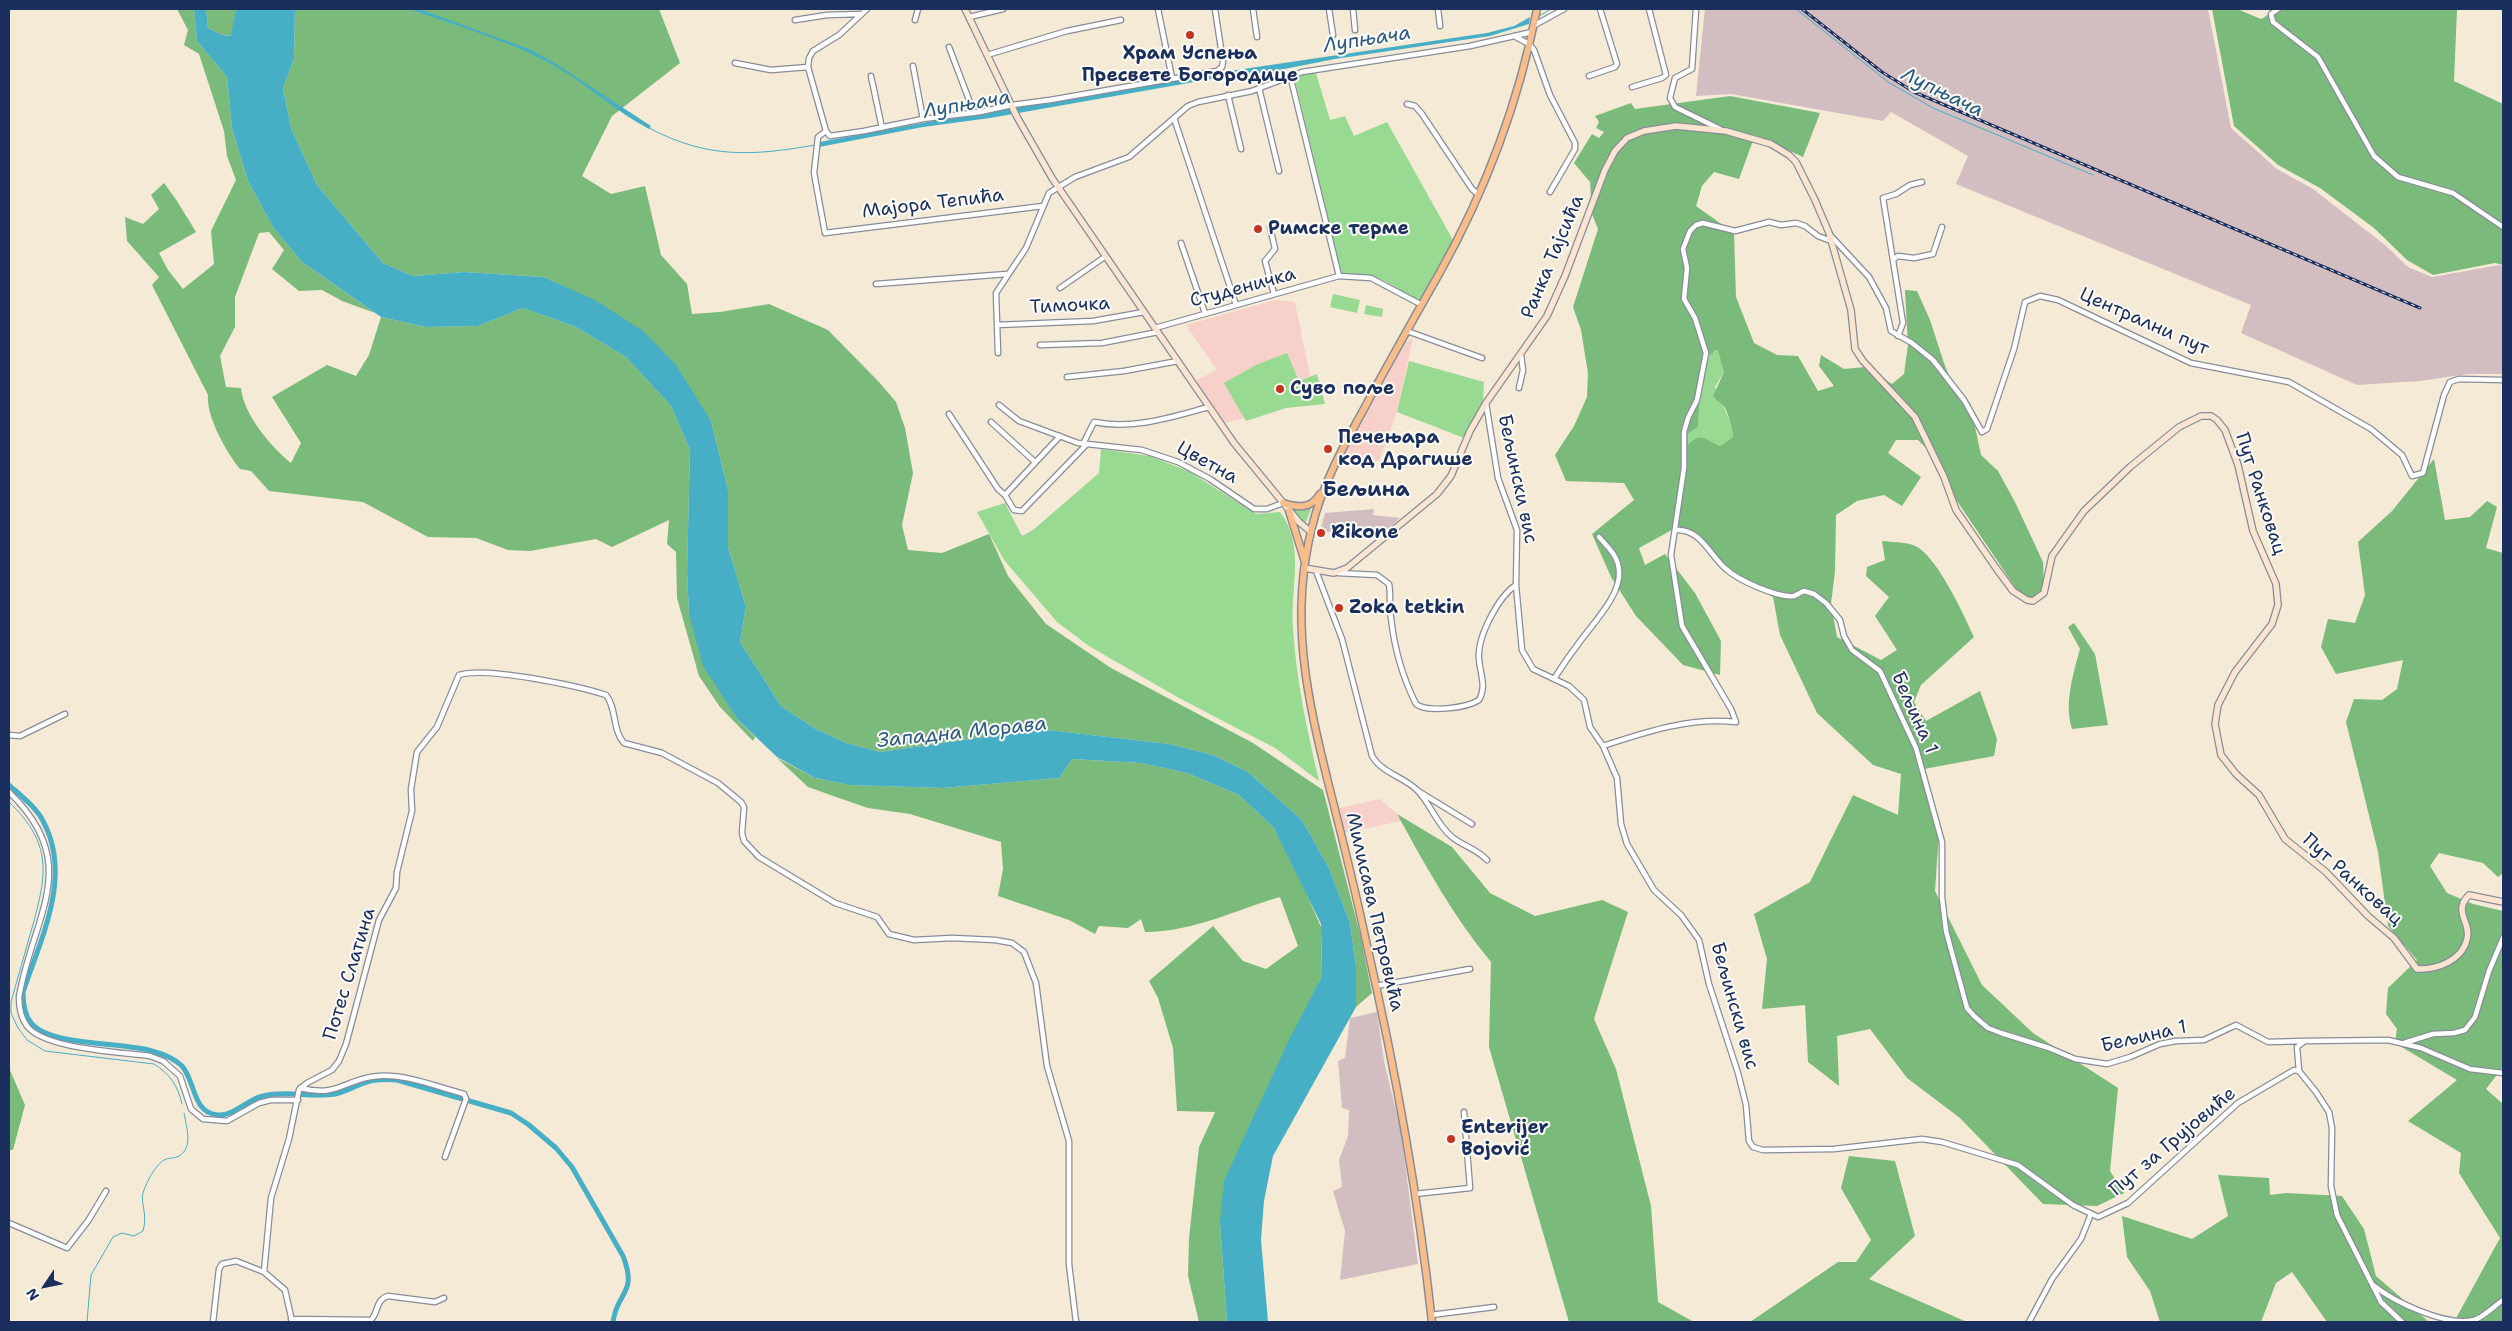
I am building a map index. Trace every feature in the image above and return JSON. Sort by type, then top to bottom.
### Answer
[{"type":"main road","points":[[1305,565],[1311,532],[1327,485],[1348,437],[1422,305],[1479,195],[1506,120],[1529,44],[1536,11]]},
{"type":"main road","points":[[1283,503],[1296,507],[1305,506],[1316,500],[1327,485]]},
{"type":"main road","points":[[1289,511],[1305,565]]},
{"type":"main road","name":"Милисава Петровића","points":[[1305,565],[1301,636],[1310,704],[1376,986],[1398,1092],[1415,1194],[1432,1319]]},
{"type":"street","points":[[867,9],[840,35],[814,51],[809,58],[808,67],[826,131],[831,136],[923,119],[974,113],[1213,72],[1222,67],[1223,60],[1215,9]]},
{"type":"street","points":[[915,20],[918,9]]},
{"type":"street","points":[[965,9],[1017,117],[1057,186],[1244,456],[1303,528],[1311,532]]},
{"type":"street","points":[[969,17],[1003,9]]},
{"type":"street","points":[[1158,9],[1172,78]]},
{"type":"street","points":[[1254,9],[1257,37]]},
{"type":"street","points":[[1328,9],[1333,35]]},
{"type":"street","points":[[1353,9],[1355,30]]},
{"type":"street","points":[[1438,9],[1440,26]]},
{"type":"street","points":[[998,353],[996,293],[1026,248],[1048,194],[1057,186],[1079,175],[1129,157],[1194,103],[1259,88],[1290,75],[1328,67],[1470,46],[1513,36],[1533,29],[1564,9]]},
{"type":"street","points":[[1589,76],[1616,67],[1617,64],[1600,9]]},
{"type":"street","points":[[1632,87],[1666,75],[1649,9]]},
{"type":"street","points":[[1696,9],[1692,69],[1675,78],[1670,98],[1675,107],[1722,130]]},
{"type":"street","points":[[2278,9],[2271,14],[2273,22],[2318,57],[2374,156],[2398,177],[2453,193],[2503,227]]},
{"type":"street","points":[[795,20],[827,14],[861,14]]},
{"type":"street","points":[[987,55],[1067,31],[1121,20]]},
{"type":"street","points":[[1513,36],[1529,44],[1535,52],[1550,95],[1576,142],[1575,149],[1550,192]]},
{"type":"street","points":[[949,47],[974,113]]},
{"type":"street","points":[[735,63],[771,70],[808,67]]},
{"type":"street","points":[[912,66],[923,119]]},
{"type":"street","points":[[1290,75],[1338,276]]},
{"type":"street","points":[[871,76],[882,128]]},
{"type":"street","points":[[1259,88],[1279,171]]},
{"type":"street","points":[[1228,95],[1241,149]]},
{"type":"street","points":[[1407,104],[1415,106],[1422,114],[1472,188],[1479,195]]},
{"type":"street","points":[[1174,118],[1236,304]]},
{"type":"street","name":"Ранка Тајсића","points":[[1338,572],[1361,558],[1437,494],[1446,484],[1470,431],[1486,403],[1547,316],[1578,243],[1605,170],[1620,145],[1637,133],[1676,126],[1722,130],[1746,135],[1770,144],[1792,157],[1806,179],[1829,233],[1851,310],[1854,345],[1858,354],[1914,417],[1944,477],[1956,510],[2005,580],[2017,594],[2033,601]]},
{"type":"street","name":"Мајора Тепића","points":[[826,131],[818,137],[814,173],[826,232],[1043,206]]},
{"type":"street","points":[[1898,336],[1903,323],[1884,198],[1896,194],[1910,185],[1922,182]]},
{"type":"street","points":[[1604,746],[1674,725],[1704,721],[1736,722],[1731,710],[1682,626],[1672,570],[1671,555],[1684,468],[1684,432],[1688,418],[1697,400],[1706,353],[1695,318],[1684,299],[1687,268],[1683,249],[1690,231],[1696,225],[1703,223],[1735,231],[1769,222],[1805,226],[1818,236],[1831,241]]},
{"type":"street","points":[[1270,227],[1275,249],[1265,261],[1274,294]]},
{"type":"street","points":[[1894,259],[1898,256],[1914,258],[1933,254],[1942,227]]},
{"type":"street","name":"Ранка Тајсића","points":[[1829,233],[1868,277],[1886,308],[1891,331],[1898,336]]},
{"type":"street","points":[[1181,244],[1205,313]]},
{"type":"street","points":[[1060,288],[1106,256]]},
{"type":"street","points":[[876,284],[1008,274]]},
{"type":"street","name":"Студеничка","points":[[1040,345],[1102,343],[1156,330],[1205,313],[1338,276],[1371,278],[1422,305]]},
{"type":"street","name":"Централни пут","points":[[1898,336],[1912,343],[1932,360],[1964,400],[1980,430],[1985,432],[2014,349],[2025,302],[2040,296],[2058,300],[2192,363],[2289,382],[2322,399],[2378,434],[2402,455],[2412,476],[2423,473],[2444,395],[2450,382],[2459,379],[2503,380]]},
{"type":"street","name":"Тимочка","points":[[997,325],[1093,321],[1144,312]]},
{"type":"street","points":[[1407,330],[1482,358]]},
{"type":"street","points":[[1518,388],[1523,370],[1521,355]]},
{"type":"street","points":[[1067,376],[1124,371],[1178,361]]},
{"type":"street","name":"Бељински вис","points":[[1486,403],[1498,478],[1516,530],[1516,585],[1520,637],[1525,658],[1533,669],[1569,686],[1584,700],[1590,727],[1604,746],[1618,778],[1621,824],[1627,844],[1654,890],[1681,915],[1700,940],[1709,984],[1738,1073],[1746,1105],[1749,1140],[1754,1147],[1763,1150],[1834,1149],[1922,1139],[1942,1142],[2018,1165],[2072,1205],[2090,1214]]},
{"type":"street","name":"Цветна","points":[[999,404],[1019,421],[1084,444],[1133,449],[1163,456],[1198,471],[1254,509],[1267,509],[1283,503]]},
{"type":"street","points":[[949,414],[998,489],[1005,495],[1014,510],[1022,511],[1084,444],[1094,422],[1106,425],[1150,422],[1209,407]]},
{"type":"street","name":"Пут Ранковац","points":[[2033,601],[2044,593],[2052,556],[2084,511],[2130,467],[2179,427],[2197,417],[2214,417],[2225,430],[2238,465],[2253,531],[2276,584],[2278,606],[2272,624],[2234,672],[2218,705],[2215,724],[2221,755],[2236,774],[2259,796],[2285,839],[2326,872],[2368,916],[2394,938],[2416,969],[2440,967],[2462,951],[2468,938],[2461,909],[2462,903],[2469,895],[2503,903]]},
{"type":"street","points":[[991,422],[1035,462]]},
{"type":"street","points":[[1005,495],[1060,436]]},
{"type":"street","name":"Бељина 1","points":[[1676,530],[1681,530],[1698,538],[1708,546],[1726,569],[1755,586],[1779,594],[1793,596],[1804,590],[1814,594],[1826,603],[1840,620],[1844,636],[1852,650],[1880,671],[1916,748],[1939,832],[1943,858],[1942,897],[1946,931],[1956,972],[1967,1008],[1988,1028],[2075,1059],[2106,1064],[2130,1057],[2160,1044],[2176,1041],[2204,1040],[2236,1025],[2268,1042],[2305,1041]]},
{"type":"street","points":[[1554,679],[1576,646],[1592,628],[1618,582],[1620,569],[1615,554],[1599,538]]},
{"type":"street","points":[[1305,565],[1316,571],[1377,576],[1390,584],[1391,618],[1400,659],[1416,704],[1427,708],[1462,705],[1479,700],[1483,691],[1479,658],[1482,634],[1504,597],[1516,585]]},
{"type":"street","points":[[1316,571],[1342,640],[1372,756],[1376,764],[1472,824]]},
{"type":"street","name":"Потес Слатина","points":[[300,1090],[332,1070],[339,1061],[346,1044],[379,920],[396,888],[397,872],[412,811],[411,789],[416,752],[437,727],[459,675],[476,673],[554,681],[606,695],[612,708],[619,738],[624,743],[662,753],[699,771],[730,792],[744,807],[742,833],[750,848],[770,864],[810,889],[836,903],[877,917],[886,931],[901,938],[914,940],[952,938],[995,940],[1019,946],[1024,952],[1036,983],[1047,1066],[1069,1141],[1069,1264],[1076,1322]]},
{"type":"street","points":[[9,735],[20,736],[65,714]]},
{"type":"street","points":[[1417,790],[1440,824],[1452,837],[1481,854],[1487,860]]},
{"type":"street","points":[[9,792],[36,821],[47,852],[50,869],[48,897],[19,997],[21,1017],[26,1026],[40,1037],[59,1044],[150,1056],[163,1061],[180,1076],[191,1109],[202,1119],[218,1122],[227,1121],[259,1103],[272,1100],[298,1099]]},
{"type":"street","points":[[2404,1043],[2433,1034],[2454,1033],[2466,1030],[2475,1016],[2486,988],[2489,971],[2503,938]]},
{"type":"street","points":[[1376,986],[1470,969]]},
{"type":"street","points":[[2402,1322],[2381,1302],[2337,1215],[2331,1186],[2332,1128],[2329,1112],[2299,1071],[2296,1051],[2299,1045],[2305,1041],[2388,1040],[2404,1043],[2470,1070],[2503,1073]]},
{"type":"street","name":"Пут за Грујовиће","points":[[2090,1214],[2098,1217],[2128,1203],[2238,1103],[2294,1070],[2299,1071]]},
{"type":"street","points":[[264,1272],[271,1198],[289,1140],[300,1090],[330,1092],[368,1078],[387,1076],[464,1094],[466,1099],[445,1157]]},
{"type":"street","points":[[1415,1194],[1469,1189],[1471,1184],[1464,1112]]},
{"type":"street","points":[[9,1223],[67,1248],[106,1191]]},
{"type":"street","points":[[2030,1322],[2052,1278],[2081,1239],[2090,1214]]},
{"type":"street","points":[[213,1322],[219,1268],[222,1264],[236,1261],[264,1272],[285,1290],[292,1321],[371,1320],[374,1317],[379,1301],[388,1296],[435,1302],[444,1298]]},
{"type":"street","points":[[2370,1282],[2386,1295],[2435,1315],[2460,1322],[2476,1319],[2503,1300]]},
{"type":"street","points":[[1432,1319],[1494,1307]]},
{"type":"shaded area","points":[[1705,9],[2208,9],[2231,128],[2277,169],[2313,189],[2385,245],[2408,267],[2432,277],[2499,265],[2503,267],[2503,374],[2468,374],[2420,381],[2357,385],[2241,333],[2251,305],[1956,184],[1968,156],[1891,112],[1883,121],[1731,94],[1696,96]]},
{"type":"shaded area","points":[[1275,300],[1295,302],[1310,376],[1299,381],[1256,365],[1225,383],[1245,418],[1225,423],[1195,381],[1217,370],[1186,325]]},
{"type":"shaded area","points":[[1413,338],[1397,412],[1379,461],[1341,461],[1406,342]]},
{"type":"shaded area","points":[[1374,509],[1373,515],[1400,518],[1386,531],[1320,532],[1325,513]]},
{"type":"shaded area","points":[[1380,799],[1397,814],[1401,821],[1344,833],[1339,808]]},
{"type":"shaded area","points":[[1377,1012],[1384,1061],[1401,1131],[1418,1264],[1340,1280],[1345,1231],[1333,1191],[1342,1187],[1339,1160],[1348,1136],[1349,1110],[1342,1108],[1338,1061],[1345,1058],[1350,1018]]},
{"type":"green space","points":[[177,9],[194,9],[197,41],[227,77],[232,128],[248,181],[273,227],[302,262],[375,313],[342,301],[322,290],[299,291],[272,269],[284,250],[269,232],[259,233],[235,297],[235,327],[220,356],[226,387],[241,388],[247,409],[267,440],[291,463],[301,443],[272,397],[327,365],[356,376],[369,355],[381,317],[426,327],[478,326],[523,308],[576,327],[626,357],[671,406],[690,450],[687,571],[689,614],[738,720],[755,737],[753,741],[720,707],[699,676],[677,598],[676,552],[667,544],[669,520],[612,547],[596,539],[530,551],[508,550],[476,538],[428,537],[363,502],[269,491],[251,471],[240,469],[218,434],[210,414],[208,395],[152,285],[159,277],[127,241],[125,217],[143,224],[159,209],[151,195],[164,183],[196,232],[159,253],[168,270],[183,289],[214,264],[211,231],[236,180],[227,156],[224,131],[199,54],[184,45],[188,30]]},
{"type":"green space","points":[[206,9],[236,9],[232,36],[222,35],[208,28]]},
{"type":"green space","points":[[295,9],[659,9],[680,63],[612,116],[582,176],[611,194],[645,186],[661,255],[687,284],[692,314],[720,312],[769,304],[828,330],[879,382],[896,402],[905,428],[913,473],[902,525],[908,550],[942,553],[989,534],[1008,576],[1046,624],[1111,668],[1253,743],[1323,790],[1361,938],[1372,993],[1356,1007],[1356,966],[1350,923],[1329,868],[1302,820],[1248,772],[1213,755],[1169,744],[1039,729],[880,752],[846,743],[814,728],[781,706],[740,642],[746,607],[728,547],[728,490],[711,421],[567,288],[543,277],[464,272],[413,276],[383,263],[317,185],[291,128],[283,88],[294,59]]},
{"type":"green space","points":[[2212,9],[2237,9],[2261,19],[2278,9],[2457,9],[2454,81],[2503,104],[2503,265],[2495,263],[2433,275],[2407,260],[2374,228],[2320,188],[2278,165],[2234,126]]},
{"type":"green space","points":[[1316,73],[1330,120],[1345,116],[1354,136],[1387,122],[1453,240],[1420,302],[1383,280],[1365,275],[1341,274],[1294,75]]},
{"type":"green space","points":[[1730,96],[1820,113],[1803,157],[1755,135],[1739,179],[1714,172],[1702,186],[1696,206],[1734,233],[1736,297],[1754,343],[1777,355],[1798,356],[1818,391],[1834,386],[1819,366],[1821,355],[1844,369],[1865,367],[1892,384],[1904,374],[1908,345],[1905,290],[1917,291],[1930,320],[1956,394],[1970,403],[1981,455],[1998,471],[2043,562],[2044,588],[2033,599],[2019,593],[1957,501],[1935,457],[1918,440],[1896,440],[1888,453],[1921,477],[1902,506],[1884,495],[1857,501],[1836,515],[1835,571],[1831,604],[1837,637],[1881,660],[1897,650],[1875,616],[1889,597],[1866,576],[1867,567],[1885,560],[1882,541],[1909,544],[1922,550],[1940,572],[1974,637],[1921,685],[1914,702],[1926,721],[1980,691],[1997,739],[1994,756],[1924,769],[1939,832],[1935,891],[1982,985],[2033,1033],[2118,1088],[2110,1171],[2124,1193],[2097,1206],[2043,1204],[1960,1118],[1907,1078],[1870,1029],[1837,1036],[1839,1086],[1808,1062],[1805,1005],[1762,1009],[1767,959],[1754,914],[1810,882],[1853,795],[1898,815],[1901,774],[1873,765],[1817,713],[1780,635],[1773,597],[1729,574],[1703,540],[1679,526],[1639,548],[1645,565],[1665,554],[1695,593],[1721,641],[1720,675],[1683,665],[1636,616],[1611,577],[1592,534],[1634,500],[1624,483],[1566,481],[1555,455],[1574,426],[1587,397],[1588,373],[1581,330],[1573,307],[1598,229],[1592,214],[1590,182],[1574,163],[1592,134],[1599,138],[1604,132],[1596,128],[1599,122],[1595,116],[1631,103],[1635,109]],"holes":[[[1718,350],[1724,372],[1713,396],[1726,410],[1732,427],[1733,437],[1720,446],[1703,438],[1696,438],[1688,445],[1687,434],[1698,427],[1700,397],[1708,364],[1706,355]]]},
{"type":"green space","points":[[1333,294],[1360,300],[1357,313],[1330,307]]},
{"type":"green space","points":[[1366,305],[1383,309],[1382,317],[1364,314]]},
{"type":"green space","points":[[1719,350],[1724,372],[1715,387],[1734,430],[1733,437],[1720,446],[1707,440],[1688,445],[1686,434],[1698,427],[1700,397],[1708,364],[1706,355]]},
{"type":"green space","points":[[1287,353],[1299,381],[1317,374],[1325,404],[1286,408],[1246,421],[1224,383],[1256,365]]},
{"type":"green space","points":[[1409,361],[1484,382],[1483,401],[1464,438],[1397,412]]},
{"type":"green space","points":[[1101,449],[1150,456],[1190,472],[1256,514],[1280,512],[1288,525],[1293,539],[1295,553],[1294,646],[1310,743],[1319,781],[1275,748],[1179,698],[1089,646],[1057,622],[1004,560],[977,512],[1005,503],[1022,536],[1033,530],[1099,473]]},
{"type":"green space","points":[[2434,459],[2445,520],[2470,517],[2487,501],[2497,507],[2486,548],[2503,553],[2503,873],[2498,877],[2483,863],[2439,853],[2430,866],[2447,893],[2473,904],[2503,911],[2503,1067],[2486,1089],[2503,1104],[2503,1322],[2454,1322],[2500,1238],[2459,1173],[2461,1153],[2408,1121],[2457,1080],[2395,1043],[2397,1029],[2386,1014],[2388,988],[2417,960],[2388,926],[2378,852],[2346,722],[2354,699],[2382,700],[2397,689],[2403,660],[2336,674],[2321,647],[2328,619],[2355,623],[2365,595],[2358,542],[2392,511]]},
{"type":"green space","points":[[1312,506],[1306,522],[1302,521],[1292,509],[1305,509]]},
{"type":"green space","points":[[2074,623],[2095,654],[2108,725],[2072,729],[2069,699],[2080,649],[2068,627]]},
{"type":"green space","points":[[777,758],[815,778],[850,785],[943,788],[1059,778],[1072,759],[1141,763],[1187,773],[1239,795],[1274,828],[1293,863],[1321,927],[1322,976],[1268,1087],[1220,1223],[1227,1322],[1199,1322],[1188,1276],[1189,1238],[1199,1147],[1215,1112],[1177,1111],[1173,1048],[1158,998],[1149,981],[1213,926],[1243,961],[1266,969],[1298,946],[1280,897],[1180,928],[1145,932],[1141,919],[1128,928],[1099,926],[1095,934],[1069,920],[998,896],[1003,869],[1001,842],[910,814],[868,808],[808,787]]},
{"type":"green space","points":[[1397,814],[1452,847],[1490,893],[1535,916],[1602,900],[1628,912],[1594,1019],[1616,1069],[1651,1206],[1658,1302],[1694,1322],[1569,1322],[1489,1047],[1491,962],[1464,927],[1429,871]]},
{"type":"green space","points":[[9,1068],[25,1105],[13,1150],[9,1150]]},
{"type":"green space","points":[[1849,1156],[1895,1161],[1915,1236],[1869,1279],[1967,1322],[1750,1322],[1838,1262],[1856,1262],[1871,1240],[1841,1188]]},
{"type":"green space","points":[[2218,1175],[2269,1178],[2270,1195],[2286,1193],[2342,1196],[2364,1229],[2376,1276],[2429,1322],[2327,1322],[2292,1272],[2276,1283],[2261,1322],[2160,1322],[2150,1291],[2127,1257],[2122,1216],[2192,1239],[2228,1216]]},
{"type":"water","points":[[194,9],[206,9],[208,28],[222,35],[231,36],[236,9],[295,9],[294,59],[283,88],[291,128],[317,185],[383,263],[413,276],[464,272],[543,277],[595,300],[643,331],[676,365],[711,421],[728,490],[728,547],[746,607],[740,642],[781,706],[814,728],[846,743],[880,752],[1039,729],[1169,744],[1213,755],[1248,772],[1302,820],[1329,868],[1350,923],[1356,966],[1356,1007],[1273,1156],[1264,1201],[1261,1239],[1268,1322],[1227,1322],[1220,1223],[1224,1181],[1288,1042],[1322,976],[1321,924],[1274,828],[1239,795],[1187,773],[1141,763],[1072,759],[1059,778],[943,788],[850,785],[815,778],[777,757],[738,720],[703,666],[689,614],[687,571],[690,450],[671,406],[626,357],[576,327],[523,308],[478,326],[426,327],[381,317],[302,262],[273,227],[248,181],[232,128],[227,77],[197,41]]},
{"type":"water","points":[[409,9],[419,9],[529,49],[553,62],[651,126],[649,129],[637,122],[571,76],[526,51]]},
{"type":"water","points":[[1530,17],[1529,24],[1490,36],[1335,59],[1269,72],[1217,78],[990,118],[923,127],[819,147],[820,142],[1014,106],[1223,72],[1487,33],[1514,26]]},
{"type":"waterway","name":"Лупњача","points":[[1539,16],[1551,9]]},
{"type":"waterway","name":"Лупњача","points":[[1796,9],[1888,82],[1933,108],[2093,175]]},
{"type":"waterway","name":"Лупњача","points":[[649,128],[691,145],[730,152],[750,153],[815,145]]},
{"type":"waterway","points":[[9,785],[28,802],[43,821],[51,842],[55,863],[55,885],[51,907],[23,992],[26,1013],[32,1024],[41,1031],[70,1040],[139,1048],[168,1057],[182,1066],[203,1109],[218,1115],[230,1113],[252,1100],[272,1094],[335,1094],[367,1082],[385,1079],[397,1080],[511,1113],[529,1125],[556,1148],[572,1167],[623,1256],[627,1268],[627,1285],[618,1304],[613,1322]]},
{"type":"waterway","points":[[9,802],[23,817],[33,832],[40,846],[43,861],[43,875],[37,909],[11,1002],[11,1013],[18,1028],[27,1040],[45,1051],[154,1064],[165,1072],[172,1081],[182,1104]]},
{"type":"waterway","points":[[87,1322],[91,1275],[113,1237],[122,1233],[134,1236],[143,1231],[145,1219],[142,1196],[149,1179],[160,1163],[166,1159],[179,1156],[184,1152],[188,1142],[184,1113]]},
{"type":"railway","points":[[1802,9],[1882,72],[1914,92],[2420,308]]},
{"type":"place","name":"Храм Успења Пресвете Богородице","points":[[1190,35]]},
{"type":"place","name":"Римске терме","points":[[1258,229]]},
{"type":"place","name":"Суво поље","points":[[1280,389]]},
{"type":"place","name":"Печењара код Драгише","points":[[1328,449]]},
{"type":"place","name":"Rikone","points":[[1321,533]]},
{"type":"place","name":"Zoka tetkin","points":[[1339,608]]},
{"type":"place","name":"Enterijer Bojović","points":[[1451,1139]]},
{"type":"district","name":"Бељина","points":[[1366,491]]},
{"type":"water label","name":"Западна Морава","points":[[962,733]]}]
